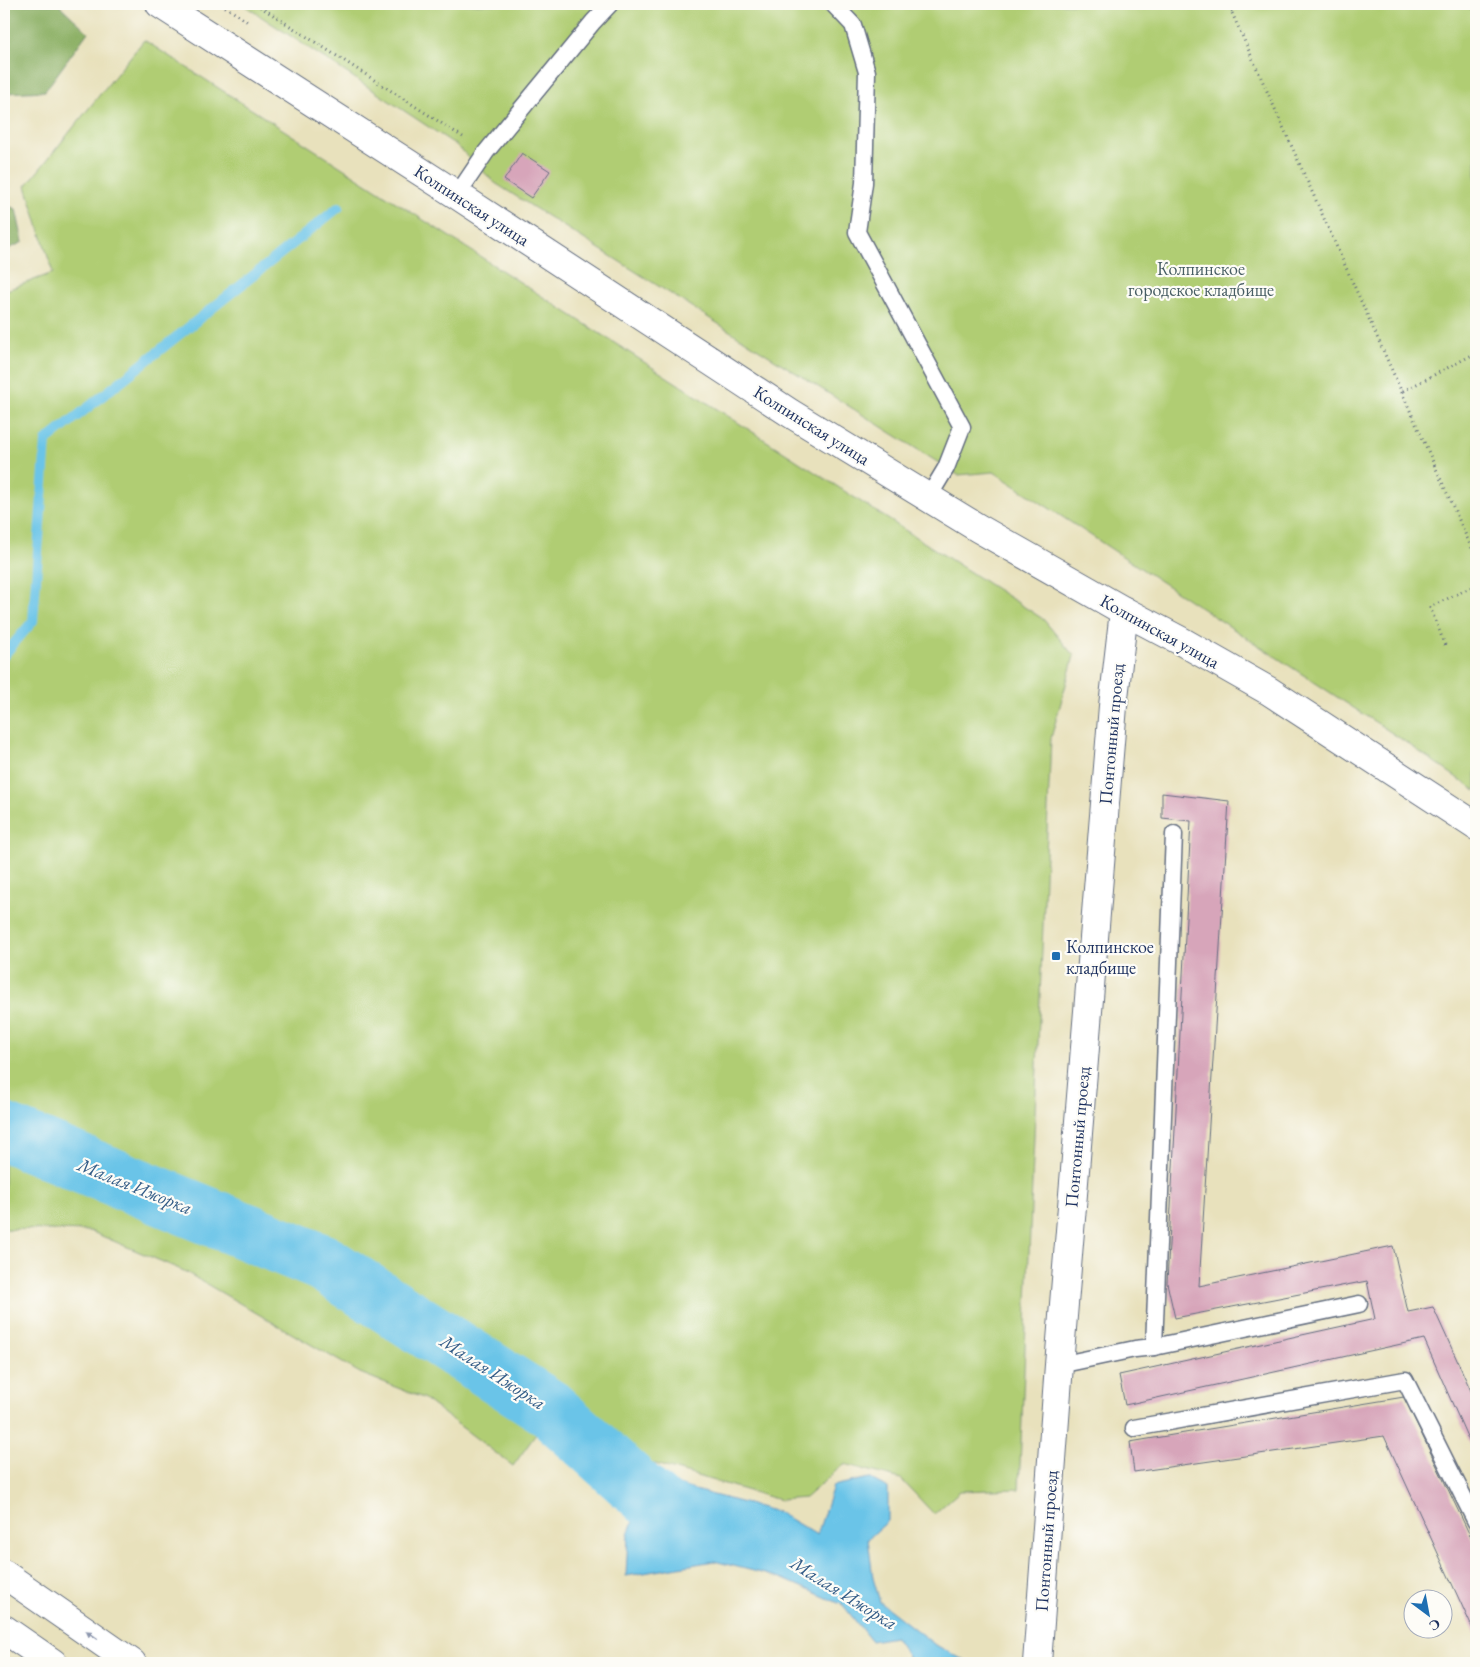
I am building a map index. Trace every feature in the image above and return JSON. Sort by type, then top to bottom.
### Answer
[{"type":"street","name":"Колпинская улица","points":[[160,4],[457,195],[790,413],[928,498],[1124,611],[1181,640],[1269,691],[1476,826]]},
{"type":"street","name":"Понтонный проезд","points":[[1037,1663],[1059,1365],[1112,715],[1124,611]]},
{"type":"street","points":[[4,1574],[132,1663]]},
{"type":"street","points":[[4,1630],[53,1663]]},
{"type":"lane","points":[[457,195],[486,152],[610,4]]},
{"type":"lane","points":[[833,4],[852,25],[867,72],[864,183],[857,232],[962,427],[946,468],[928,498]]},
{"type":"lane","points":[[1154,1347],[1174,834]]},
{"type":"lane","points":[[1059,1365],[1359,1304]]},
{"type":"lane","points":[[1134,1428],[1405,1380],[1476,1522]]},
{"type":"path","points":[[256,4],[486,152]]},
{"type":"path","points":[[1228,4],[1403,391],[1476,558]]},
{"type":"path","points":[[1231,11],[1246,4]]},
{"type":"path","points":[[1471,4],[1476,14]]},
{"type":"path","points":[[1403,391],[1476,353]]},
{"type":"path","points":[[1445,645],[1430,607],[1476,585]]},
{"type":"green space","points":[[4,4],[58,4],[88,32],[45,91],[6,93],[4,91]]},
{"type":"green space","name":"Колпинское городское кладбище","points":[[242,4],[1476,4],[1476,791],[1401,739],[994,472],[958,475],[495,183],[456,145]]},
{"type":"green space","points":[[144,40],[1043,619],[1074,656],[1051,738],[1019,1489],[960,1491],[934,1514],[901,1479],[844,1464],[805,1498],[780,1500],[645,1461],[562,1398],[513,1466],[423,1398],[360,1373],[184,1271],[90,1231],[4,1229],[4,291],[53,273],[26,186]]},
{"type":"green space","points":[[4,204],[16,209],[23,242],[4,251]]},
{"type":"water","points":[[658,1478],[691,1489],[778,1512],[817,1535],[833,1486],[869,1478],[888,1488],[888,1521],[868,1539],[873,1578],[880,1602],[934,1644],[969,1663],[912,1663],[895,1637],[871,1641],[843,1605],[781,1578],[714,1561],[626,1576],[628,1534],[636,1514]]},
{"type":"building","points":[[522,153],[550,171],[531,198],[504,180]]},
{"type":"building","points":[[1162,793],[1229,801],[1199,1286],[1393,1246],[1408,1312],[1433,1307],[1476,1402],[1476,1457],[1424,1339],[1125,1405],[1119,1375],[1375,1319],[1367,1281],[1175,1318],[1167,1283],[1191,821],[1162,818]]},
{"type":"building","points":[[1404,1397],[1476,1548],[1476,1636],[1384,1436],[1134,1472],[1130,1442]]},
{"type":"waterway","points":[[4,655],[33,621],[46,441],[339,207]]},
{"type":"waterway","name":"Малая Ижорка","points":[[4,1132],[323,1263],[549,1408],[661,1509],[718,1530]]},
{"type":"place","name":"Колпинское кладбище","points":[[1056,956]]}]
